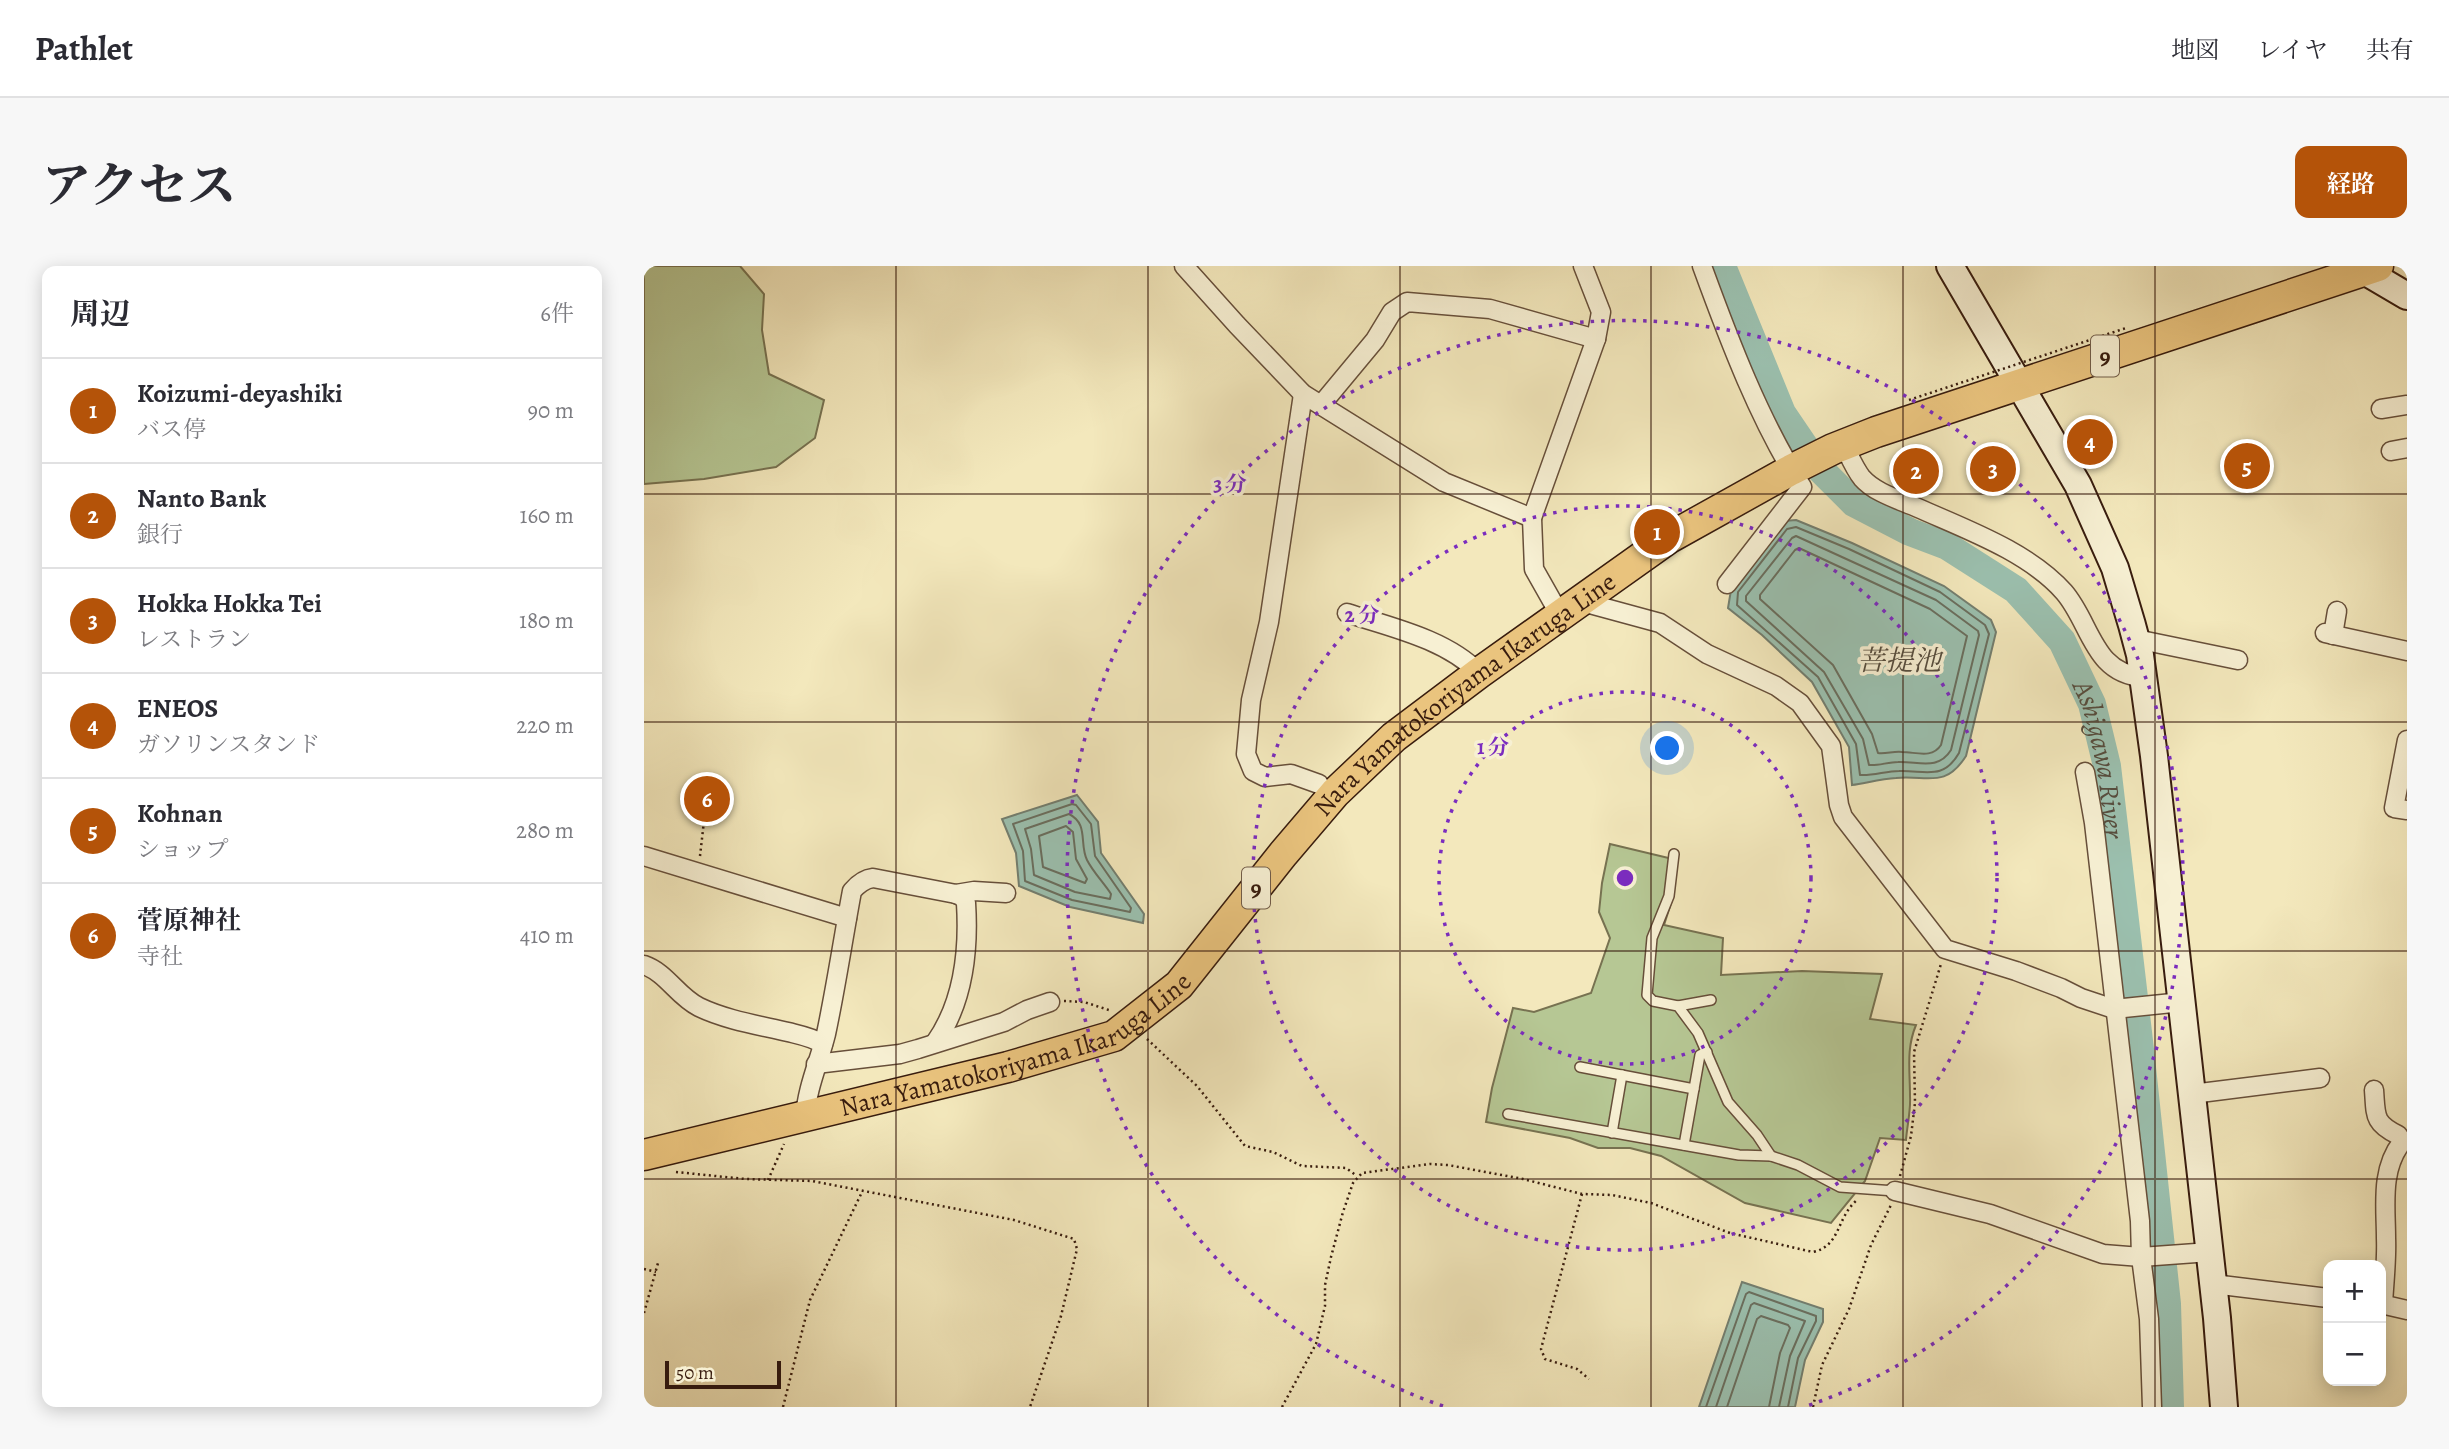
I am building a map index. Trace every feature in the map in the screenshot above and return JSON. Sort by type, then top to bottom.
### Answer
[{"type":"main road","name":"Nara Yamatokoriyama Ikaruga Line","points":[[644,1155],[1007,1067],[1114,1036],[1180,985],[1283,854],[1335,793],[1394,737],[1669,538],[1795,468],[1839,447],[2366,268]]},
{"type":"street","points":[[1184,266],[1303,394],[1444,482],[1532,518]]},
{"type":"street","points":[[1583,266],[1601,312],[1596,339],[1532,518],[1534,569],[1570,608],[1660,622],[1707,654],[1776,686],[1800,703],[1831,746],[1843,817],[1945,949],[2015,971],[2114,1009],[2182,1002]]},
{"type":"street","points":[[1702,266],[1726,333],[1795,468],[1802,487],[1727,584]]},
{"type":"street","points":[[1950,266],[2078,485],[2102,536],[2136,639],[2143,677],[2182,1002],[2224,1407]]},
{"type":"street","points":[[2366,268],[2407,296]]},
{"type":"street","points":[[1321,405],[1368,349],[1392,312],[1407,302],[1490,309],[1596,339]]},
{"type":"street","points":[[1303,394],[1269,622],[1251,700],[1246,754],[1253,771],[1265,777],[1291,774],[1319,784]]},
{"type":"street","points":[[2381,409],[2407,405]]},
{"type":"street","points":[[1839,447],[1863,479],[1880,491],[1987,540],[2032,565],[2049,578],[2073,604],[2095,646],[2106,660],[2117,671],[2129,676],[2143,677]]},
{"type":"street","points":[[2337,611],[2329,634],[2407,651]]},
{"type":"street","points":[[1347,613],[1409,634],[1443,649],[1479,673]]},
{"type":"street","points":[[2136,639],[2238,660]]},
{"type":"street","points":[[2407,740],[2394,808],[2407,810]]},
{"type":"street","points":[[2085,772],[2094,823],[2140,1221],[2141,1257],[2149,1319],[2152,1407]]},
{"type":"street","points":[[644,856],[847,918]]},
{"type":"street","points":[[806,1117],[806,1106],[823,1044],[852,891],[860,882],[882,879],[963,897],[967,915],[963,979],[945,1028],[936,1044]]},
{"type":"street","points":[[956,894],[974,891],[1006,893]]},
{"type":"street","points":[[644,965],[659,972],[680,995],[700,1007],[823,1044]]},
{"type":"street","points":[[816,1064],[900,1054],[1004,1022],[1050,1002]]},
{"type":"street","points":[[2192,1094],[2320,1078]]},
{"type":"street","points":[[2374,1090],[2377,1120],[2404,1142],[2395,1151],[2385,1187],[2385,1260]]},
{"type":"street","points":[[1886,1190],[1990,1214],[2103,1254],[2141,1257],[2210,1252]]},
{"type":"street","points":[[2213,1284],[2323,1297]]},
{"type":"street","points":[[2386,1305],[2407,1310]]},
{"type":"lane","points":[[1674,854],[1669,896],[1652,938],[1647,995],[1653,1001],[1678,1006],[1711,1000]]},
{"type":"lane","points":[[1678,1006],[1698,1033],[1728,1102],[1757,1135],[1770,1156]]},
{"type":"lane","points":[[1684,1145],[1700,1055],[1707,1052]]},
{"type":"lane","points":[[1580,1067],[1694,1089]]},
{"type":"lane","points":[[1612,1133],[1622,1075]]},
{"type":"lane","points":[[1508,1114],[1739,1155],[1770,1156],[1798,1165],[1840,1187],[1886,1190]]},
{"type":"path","points":[[1909,400],[2126,328]]},
{"type":"path","points":[[700,852],[704,821]]},
{"type":"path","points":[[1813,1407],[1822,1365],[1849,1309],[1871,1245],[1885,1219],[1886,1190],[1911,1136],[1915,1103],[1913,1052],[1945,949]]},
{"type":"path","points":[[1050,1002],[1084,1002],[1114,1012]]},
{"type":"path","points":[[1145,1037],[1197,1086],[1245,1146],[1273,1152],[1302,1166],[1346,1167],[1357,1176]]},
{"type":"path","points":[[768,1180],[784,1143]]},
{"type":"path","points":[[1357,1176],[1382,1169],[1448,1165],[1523,1179],[1582,1194],[1612,1195],[1651,1203],[1730,1233],[1812,1252],[1831,1245],[1847,1210],[1855,1202],[1886,1190]]},
{"type":"path","points":[[675,1171],[745,1180],[812,1181],[1014,1220],[1073,1239],[1077,1249],[1061,1316],[1030,1407]]},
{"type":"path","points":[[1282,1407],[1310,1356],[1321,1328],[1331,1257],[1346,1203],[1357,1176]]},
{"type":"path","points":[[783,1407],[810,1300],[862,1192]]},
{"type":"path","points":[[1582,1194],[1541,1349],[1545,1359],[1577,1369],[1589,1379]]},
{"type":"path","points":[[644,1313],[658,1263]]},
{"type":"path","points":[[644,1269],[656,1272]]},
{"type":"green space","points":[[644,266],[740,266],[764,294],[762,330],[769,374],[824,400],[815,438],[776,467],[704,479],[644,484]]},
{"type":"green space","points":[[1610,844],[1677,860],[1673,897],[1664,925],[1723,938],[1721,975],[1802,971],[1882,974],[1870,1019],[1916,1025],[1910,1051],[1910,1107],[1906,1140],[1880,1138],[1865,1181],[1831,1223],[1745,1203],[1661,1156],[1630,1148],[1598,1148],[1570,1138],[1486,1122],[1513,1008],[1534,1012],[1591,993],[1610,938],[1599,912]]},
{"type":"water","name":"菩提池","points":[[1796,520],[1944,586],[1991,620],[1996,632],[1966,756],[1951,773],[1935,778],[1896,778],[1852,785],[1849,747],[1812,682],[1762,635],[1728,608],[1731,590],[1784,521]]},
{"type":"water","points":[[1077,795],[1098,822],[1101,853],[1144,914],[1143,923],[1070,907],[1019,886],[1016,853],[1002,819]]},
{"type":"water","points":[[1742,1282],[1823,1309],[1823,1322],[1805,1360],[1795,1407],[1699,1407]]},
{"type":"waterway","name":"Ashigawa River","points":[[1722,266],[1782,413],[1820,469],[1854,503],[1910,532],[1947,546],[2016,590],[2062,641],[2092,704],[2107,766],[2141,1058],[2167,1304],[2170,1407]]},
{"type":"place","name":"ENEOS","points":[[2090,442]]},
{"type":"place","name":"Kohnan","points":[[2247,466]]},
{"type":"place","name":"Hokka Hokka Tei","points":[[1993,469]]},
{"type":"place","name":"Nanto Bank","points":[[1916,471]]},
{"type":"place","name":"Koizumi-deyashiki","points":[[1657,532]]},
{"type":"place","name":"菅原神社","points":[[707,799]]}]
